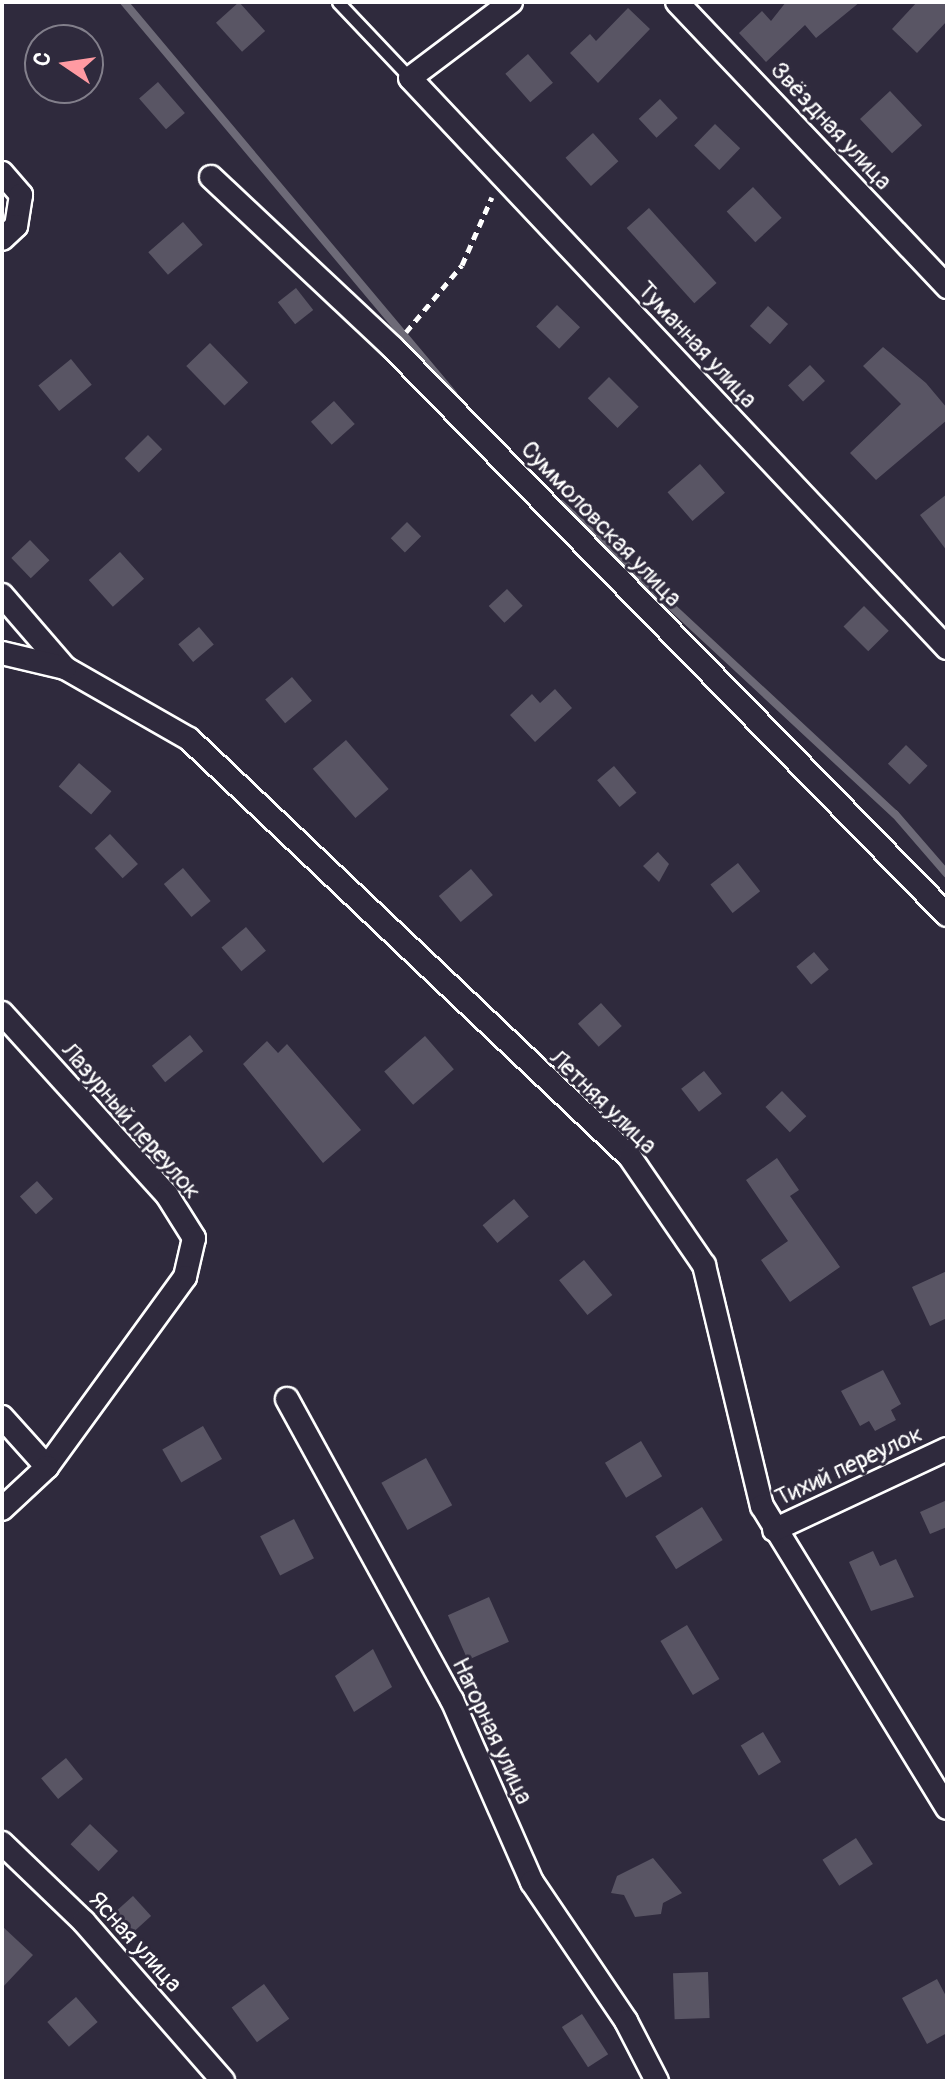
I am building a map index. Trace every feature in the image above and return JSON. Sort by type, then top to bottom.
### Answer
[{"type":"street","points":[[410,78],[511,2]]},
{"type":"street","name":"Звёздная улица","points":[[677,2],[947,287]]},
{"type":"street","name":"Туманная улица","points":[[410,78],[947,648]]},
{"type":"street","points":[[2,173],[21,195],[16,226],[2,239]]},
{"type":"street","name":"Суммоловская улица","points":[[211,177],[392,347],[947,915]]},
{"type":"street","name":"Летняя улица","points":[[2,595],[65,668],[189,739],[432,963],[532,1072],[630,1157],[704,1265],[774,1530],[947,1808]]},
{"type":"street","points":[[2,653],[65,668]]},
{"type":"street","name":"Лазурный переулок","points":[[2,1013],[167,1195],[194,1238],[185,1277],[47,1467],[2,1509]]},
{"type":"street","name":"Нагорная улица","points":[[287,1399],[452,1700],[532,1882],[626,2021],[657,2081]]},
{"type":"street","points":[[2,1417],[47,1467]]},
{"type":"street","name":"Тихий переулок","points":[[774,1530],[947,1449]]},
{"type":"street","name":"Ясная улица","points":[[2,1843],[84,1922],[223,2081]]},
{"type":"lane","points":[[338,2],[410,78]]},
{"type":"path","points":[[409,327],[462,265],[502,175]]},
{"type":"building","points":[[239,2],[265,31],[242,52],[216,23]]},
{"type":"building","points":[[786,2],[860,2],[816,38],[805,25],[766,62],[739,33],[762,11],[771,21]]},
{"type":"building","points":[[917,2],[947,2],[947,21],[917,53],[892,29]]},
{"type":"building","points":[[628,8],[650,29],[598,83],[570,53],[590,34],[596,41]]},
{"type":"building","points":[[528,54],[553,83],[530,102],[505,74]]},
{"type":"building","points":[[158,82],[185,113],[166,129],[139,98]]},
{"type":"building","points":[[890,91],[922,125],[892,153],[860,119]]},
{"type":"building","points":[[660,99],[678,118],[657,138],[639,119]]},
{"type":"building","points":[[715,124],[740,148],[719,170],[694,146]]},
{"type":"building","points":[[593,133],[618,161],[591,186],[566,158]]},
{"type":"building","points":[[753,187],[782,218],[755,242],[727,212]]},
{"type":"building","points":[[649,208],[717,283],[694,303],[627,228]]},
{"type":"building","points":[[183,222],[203,245],[168,275],[148,252]]},
{"type":"building","points":[[296,288],[313,310],[295,324],[278,302]]},
{"type":"building","points":[[557,305],[580,327],[559,349],[536,327]]},
{"type":"building","points":[[768,306],[788,324],[770,344],[750,326]]},
{"type":"building","points":[[210,343],[248,383],[224,405],[186,366]]},
{"type":"building","points":[[883,347],[926,383],[947,408],[947,420],[876,480],[850,453],[901,404],[863,366]]},
{"type":"building","points":[[71,359],[92,385],[59,411],[38,385]]},
{"type":"building","points":[[810,365],[825,381],[803,402],[788,385]]},
{"type":"building","points":[[609,377],[639,407],[617,428],[588,398]]},
{"type":"building","points":[[334,401],[355,424],[332,445],[311,422]]},
{"type":"building","points":[[148,435],[162,449],[139,472],[125,458]]},
{"type":"building","points":[[700,464],[725,493],[692,521],[668,492]]},
{"type":"building","points":[[947,494],[947,551],[920,515]]},
{"type":"building","points":[[407,522],[421,536],[405,552],[391,538]]},
{"type":"building","points":[[30,540],[49,560],[31,578],[11,558]]},
{"type":"building","points":[[120,552],[144,579],[113,607],[89,580]]},
{"type":"building","points":[[507,589],[523,606],[504,623],[489,606]]},
{"type":"building","points":[[864,606],[889,631],[868,651],[843,627]]},
{"type":"building","points":[[199,627],[214,645],[193,662],[178,644]]},
{"type":"building","points":[[292,677],[312,701],[285,723],[265,699]]},
{"type":"building","points":[[555,689],[572,708],[535,742],[510,715],[532,694],[540,703]]},
{"type":"building","points":[[346,740],[389,789],[355,818],[313,769]]},
{"type":"building","points":[[906,745],[928,766],[910,785],[888,764]]},
{"type":"building","points":[[79,763],[111,791],[91,815],[59,786]]},
{"type":"building","points":[[614,766],[636,793],[620,807],[597,780]]},
{"type":"building","points":[[110,834],[138,864],[123,878],[95,848]]},
{"type":"building","points":[[658,852],[669,864],[659,882],[643,866]]},
{"type":"building","points":[[738,863],[760,891],[733,913],[710,885]]},
{"type":"building","points":[[183,868],[211,901],[191,917],[164,884]]},
{"type":"building","points":[[471,869],[493,895],[461,922],[439,896]]},
{"type":"building","points":[[246,927],[266,951],[241,971],[221,948]]},
{"type":"building","points":[[814,952],[829,970],[811,984],[796,967]]},
{"type":"building","points":[[601,1003],[622,1026],[599,1047],[578,1024]]},
{"type":"building","points":[[190,1035],[203,1051],[165,1082],[152,1066]]},
{"type":"building","points":[[425,1036],[454,1069],[413,1105],[384,1071]]},
{"type":"building","points":[[267,1041],[278,1053],[287,1044],[361,1130],[323,1163],[243,1064]]},
{"type":"building","points":[[704,1071],[722,1094],[699,1112],[681,1089]]},
{"type":"building","points":[[782,1091],[806,1116],[790,1132],[765,1107]]},
{"type":"building","points":[[777,1158],[799,1190],[790,1196],[840,1267],[790,1302],[761,1260],[788,1241],[746,1180]]},
{"type":"building","points":[[37,1181],[53,1199],[36,1214],[20,1196]]},
{"type":"building","points":[[514,1199],[529,1217],[497,1243],[483,1225]]},
{"type":"building","points":[[584,1260],[612,1295],[587,1315],[559,1280]]},
{"type":"building","points":[[947,1271],[947,1318],[930,1326],[912,1287]]},
{"type":"building","points":[[883,1370],[901,1404],[891,1410],[896,1420],[875,1431],[869,1421],[860,1426],[841,1391]]},
{"type":"building","points":[[203,1426],[222,1459],[181,1482],[162,1450]]},
{"type":"building","points":[[641,1441],[662,1476],[626,1498],[605,1463]]},
{"type":"building","points":[[426,1458],[452,1505],[408,1530],[381,1483]]},
{"type":"building","points":[[947,1500],[947,1527],[930,1534],[920,1512]]},
{"type":"building","points":[[702,1507],[723,1540],[676,1569],[655,1536]]},
{"type":"building","points":[[294,1519],[314,1558],[280,1575],[260,1536]]},
{"type":"building","points":[[873,1551],[880,1566],[896,1559],[914,1597],[871,1611],[849,1562]]},
{"type":"building","points":[[489,1597],[509,1642],[468,1660],[448,1615]]},
{"type":"building","points":[[687,1625],[719,1679],[693,1695],[660,1641]]},
{"type":"building","points":[[373,1649],[392,1687],[354,1712],[335,1676]]},
{"type":"building","points":[[763,1732],[781,1762],[759,1775],[741,1745]]},
{"type":"building","points":[[66,1758],[83,1779],[58,1799],[41,1778]]},
{"type":"building","points":[[90,1824],[118,1851],[99,1871],[71,1844]]},
{"type":"building","points":[[856,1838],[873,1864],[839,1886],[822,1860]]},
{"type":"building","points":[[653,1858],[682,1893],[663,1903],[661,1914],[635,1917],[624,1895],[611,1893],[617,1876]]},
{"type":"building","points":[[133,1896],[151,1916],[129,1936],[111,1916]]},
{"type":"building","points":[[2,1926],[33,1955],[2,1988]]},
{"type":"building","points":[[708,1972],[710,2018],[675,2019],[673,1973]]},
{"type":"building","points":[[937,1979],[947,1998],[947,2033],[927,2044],[902,1998]]},
{"type":"building","points":[[264,1984],[289,2019],[257,2042],[232,2008]]},
{"type":"building","points":[[76,1997],[98,2022],[69,2047],[47,2022]]},
{"type":"building","points":[[582,2014],[608,2054],[588,2067],[562,2027]]},
{"type":"waterway","points":[[124,2],[453,394]]},
{"type":"waterway","points":[[561,504],[895,814],[947,874]]}]
